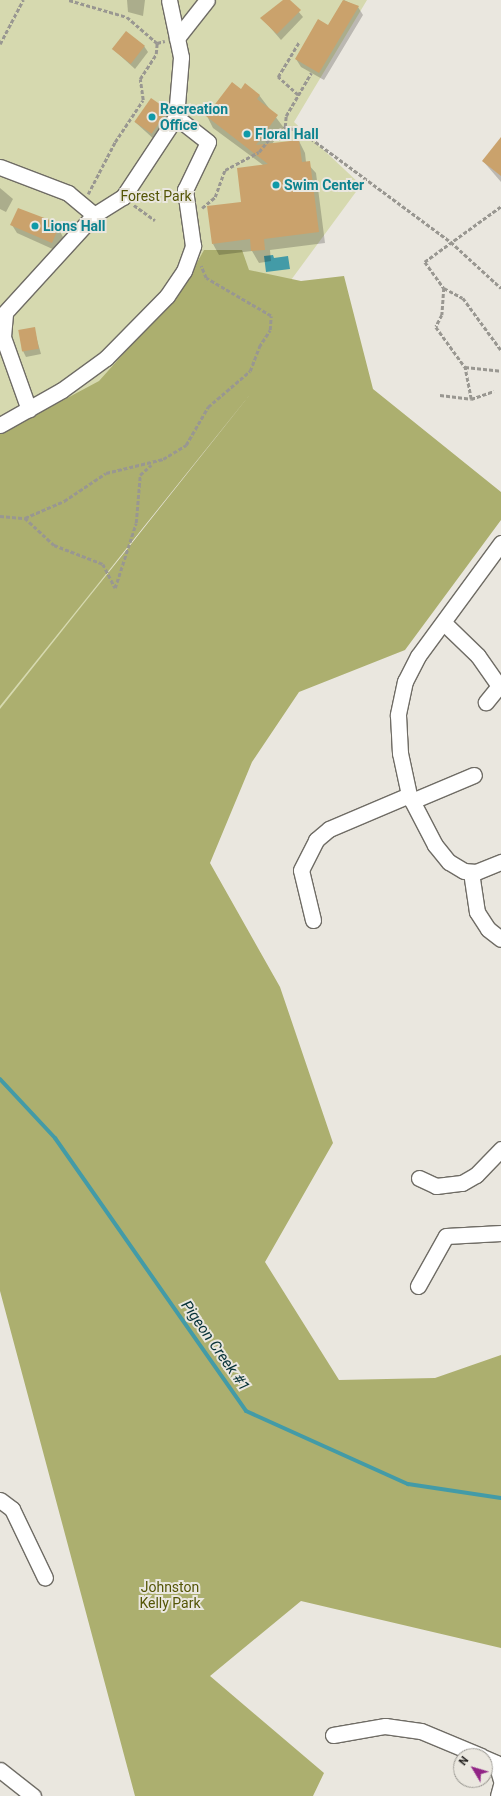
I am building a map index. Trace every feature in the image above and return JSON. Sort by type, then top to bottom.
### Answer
[{"type":"street","points":[[29,410],[3,338],[2,316],[94,215],[123,197],[176,117],[180,57],[169,0]]},
{"type":"street","points":[[177,38],[207,0]]},
{"type":"street","points":[[0,425],[29,410],[106,358],[167,296],[184,270],[193,246],[185,190],[208,142],[176,117]]},
{"type":"street","points":[[0,167],[68,193],[94,215]]},
{"type":"street","points":[[0,358],[13,366]]},
{"type":"street","points":[[501,543],[409,675],[398,715],[400,753],[411,798],[435,845],[449,862],[471,872],[501,862]]},
{"type":"street","points":[[444,624],[478,656],[499,686],[486,702]]},
{"type":"street","points":[[313,920],[301,870],[316,840],[328,829],[474,774]]},
{"type":"street","points":[[471,872],[477,912],[488,929],[501,939]]},
{"type":"street","points":[[419,1178],[436,1186],[462,1183],[476,1175],[501,1149]]},
{"type":"street","points":[[418,1286],[446,1236],[501,1233]]},
{"type":"street","points":[[0,1500],[12,1509],[45,1578]]},
{"type":"street","points":[[333,1735],[385,1726],[421,1731],[462,1748]]},
{"type":"street","points":[[493,1762],[496,1763],[501,1781]]},
{"type":"street","points":[[0,1770],[33,1796]]},
{"type":"street","points":[[498,1796],[501,1785]]},
{"type":"path","points":[[0,44],[23,0]]},
{"type":"path","points":[[69,0],[127,17],[157,43]]},
{"type":"path","points":[[157,43],[177,38]]},
{"type":"path","points":[[298,95],[278,77],[299,42]]},
{"type":"path","points":[[82,205],[118,136],[143,100],[140,79],[156,54],[157,43]]},
{"type":"path","points":[[285,127],[286,116],[311,73]]},
{"type":"path","points":[[202,214],[202,206],[215,197],[225,170],[258,152],[274,134],[285,127],[301,131],[451,242],[501,288]]},
{"type":"path","points":[[123,197],[155,220]]},
{"type":"path","points":[[501,207],[425,262],[444,288],[463,298],[501,350]]},
{"type":"path","points":[[25,518],[54,545],[103,564],[115,588],[136,523],[140,475],[152,464],[186,445],[208,407],[250,371],[259,347],[270,330],[271,316],[206,278],[193,246]]},
{"type":"path","points":[[444,288],[442,315],[436,327],[465,367],[471,399]]},
{"type":"path","points":[[465,367],[501,371]]},
{"type":"path","points":[[440,395],[471,399],[494,391]]},
{"type":"path","points":[[0,516],[25,518],[64,501],[106,473],[152,464]]},
{"type":"green space","name":"Forest Park","points":[[0,0],[367,0],[294,122],[361,185],[280,295],[246,392],[0,714]]},
{"type":"green space","name":"Johnston Kelly Park","points":[[204,250],[242,250],[249,270],[301,281],[344,276],[373,389],[501,492],[501,520],[405,650],[299,692],[252,762],[210,863],[280,987],[333,1143],[265,1262],[339,1380],[435,1378],[501,1355],[501,1648],[301,1601],[210,1676],[324,1773],[313,1796],[135,1796],[0,1291],[0,709],[252,392],[0,706],[0,434],[99,381],[184,286]]},
{"type":"water","points":[[273,255],[274,258],[288,256],[290,269],[266,272],[264,256]]},
{"type":"building","points":[[283,0],[290,0],[301,10],[277,34],[260,18]]},
{"type":"building","points":[[343,0],[359,6],[319,73],[295,59],[318,19],[328,25]]},
{"type":"building","points":[[126,31],[145,46],[131,64],[112,49]]},
{"type":"building","name":"Swim Center","points":[[232,82],[241,89],[245,83],[260,95],[257,99],[278,115],[256,145],[299,140],[302,162],[310,161],[319,232],[264,239],[265,250],[251,251],[250,239],[212,244],[207,206],[241,202],[237,168],[268,164],[206,116]]},
{"type":"building","name":"Recreation Office","points":[[151,98],[168,110],[152,134],[134,122]]},
{"type":"building","points":[[501,137],[501,176],[482,161]]},
{"type":"building","name":"Lions Hall","points":[[18,208],[55,222],[59,227],[52,243],[10,225]]},
{"type":"building","points":[[35,327],[39,349],[22,352],[18,330]]},
{"type":"waterway","name":"Pigeon Creek #1","points":[[0,1079],[55,1138],[246,1411],[408,1484],[501,1498]]},
{"type":"place","name":"Recreation Office","points":[[152,117]]},
{"type":"place","name":"Floral Hall","points":[[247,134]]},
{"type":"place","name":"Swim Center","points":[[276,185]]},
{"type":"place","name":"Lions Hall","points":[[35,226]]}]
